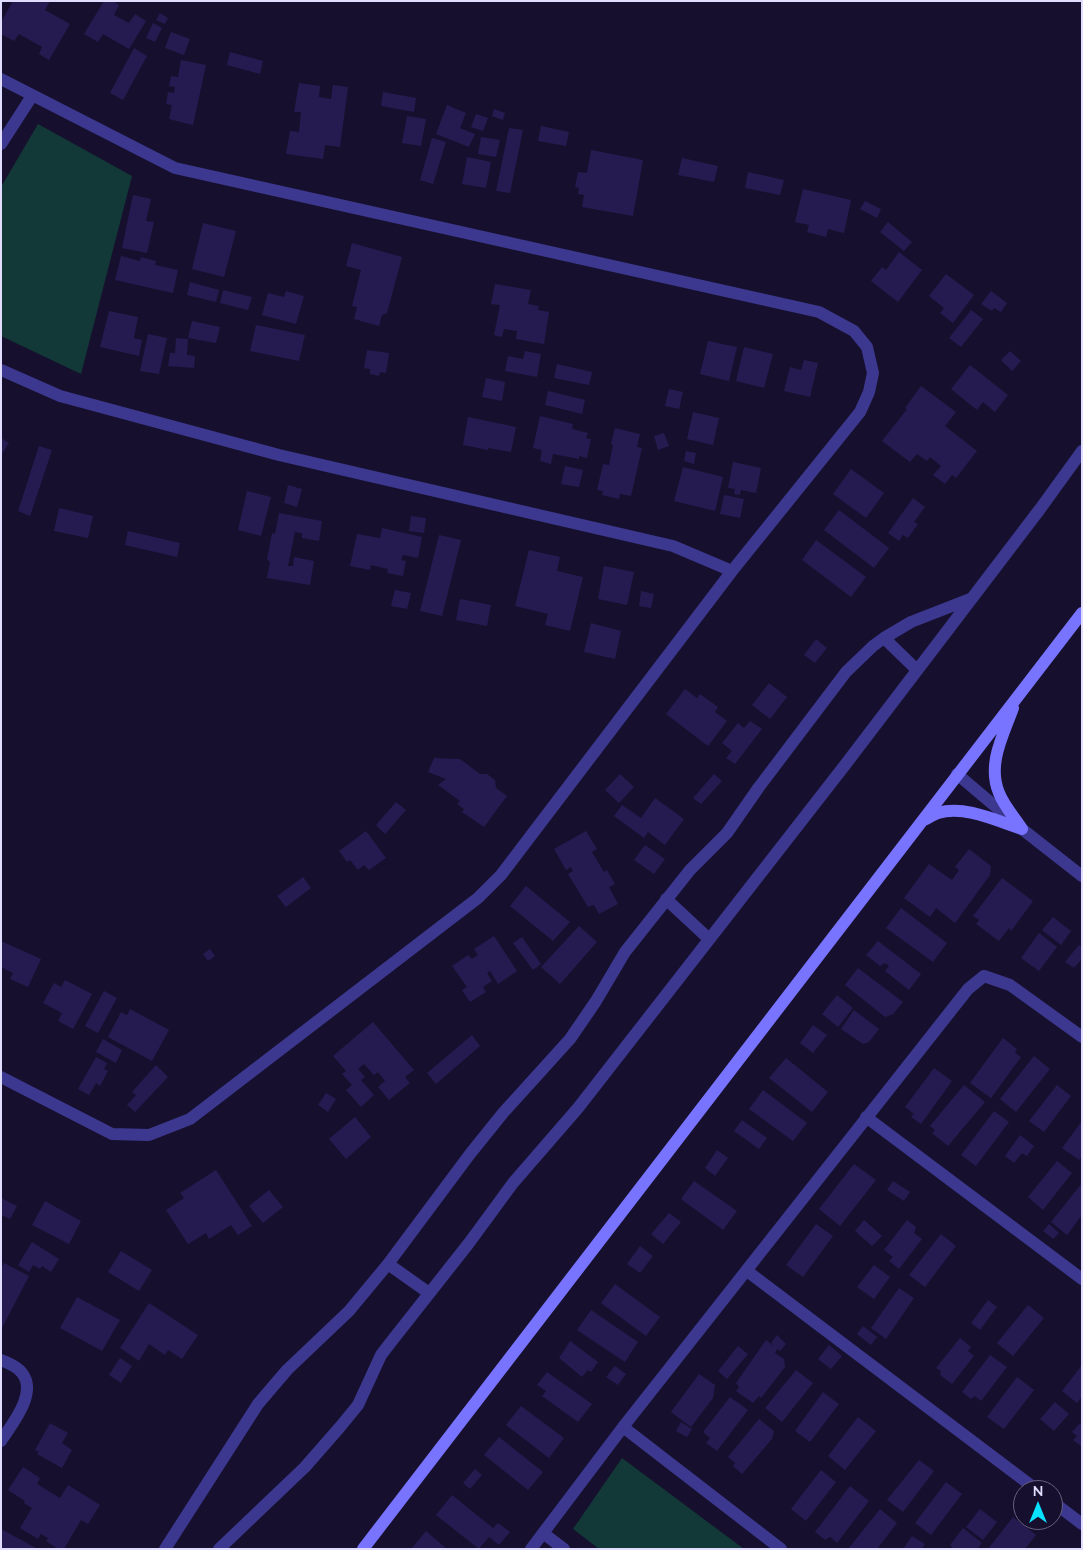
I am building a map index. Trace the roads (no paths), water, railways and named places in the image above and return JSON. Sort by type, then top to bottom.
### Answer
[{"type":"main road","points":[[363,1549],[1082,613]]},
{"type":"main road","points":[[1017,696],[995,759],[994,771],[1000,795],[1022,829]]},
{"type":"main road","points":[[921,821],[939,813],[957,811],[1022,829]]},
{"type":"street","points":[[1,79],[175,168],[819,312],[854,330],[867,347],[873,373],[870,392],[860,412],[732,571],[501,875],[478,898],[190,1119],[149,1135],[112,1134],[1,1077]]},
{"type":"street","points":[[1,144],[32,96]]},
{"type":"street","points":[[1,370],[60,396],[279,455],[673,546],[732,571]]},
{"type":"street","points":[[219,1549],[304,1467],[358,1405],[368,1387],[381,1355],[513,1183],[578,1108],[840,773],[1040,509],[1082,450]]},
{"type":"street","points":[[165,1549],[258,1404],[287,1370],[349,1311],[388,1264],[503,1113],[570,1039],[596,1001],[625,952],[690,870],[727,833],[759,787],[846,672],[873,646],[911,622],[970,599]]},
{"type":"street","points":[[884,638],[917,670]]},
{"type":"street","points":[[957,774],[1022,829],[1082,876]]},
{"type":"street","points":[[666,899],[709,939]]},
{"type":"street","points":[[531,1549],[623,1427],[968,989],[984,976],[1010,985],[1082,1037]]},
{"type":"street","points":[[866,1117],[1082,1279]]},
{"type":"street","points":[[388,1264],[429,1293]]},
{"type":"street","points":[[746,1271],[1024,1480]]},
{"type":"street","points":[[1,1360],[16,1367],[22,1373],[27,1391],[24,1403],[1,1441]]},
{"type":"street","points":[[623,1427],[781,1549]]},
{"type":"street","points":[[1063,1510],[1082,1524]]},
{"type":"street","points":[[543,1533],[564,1549]]}]
